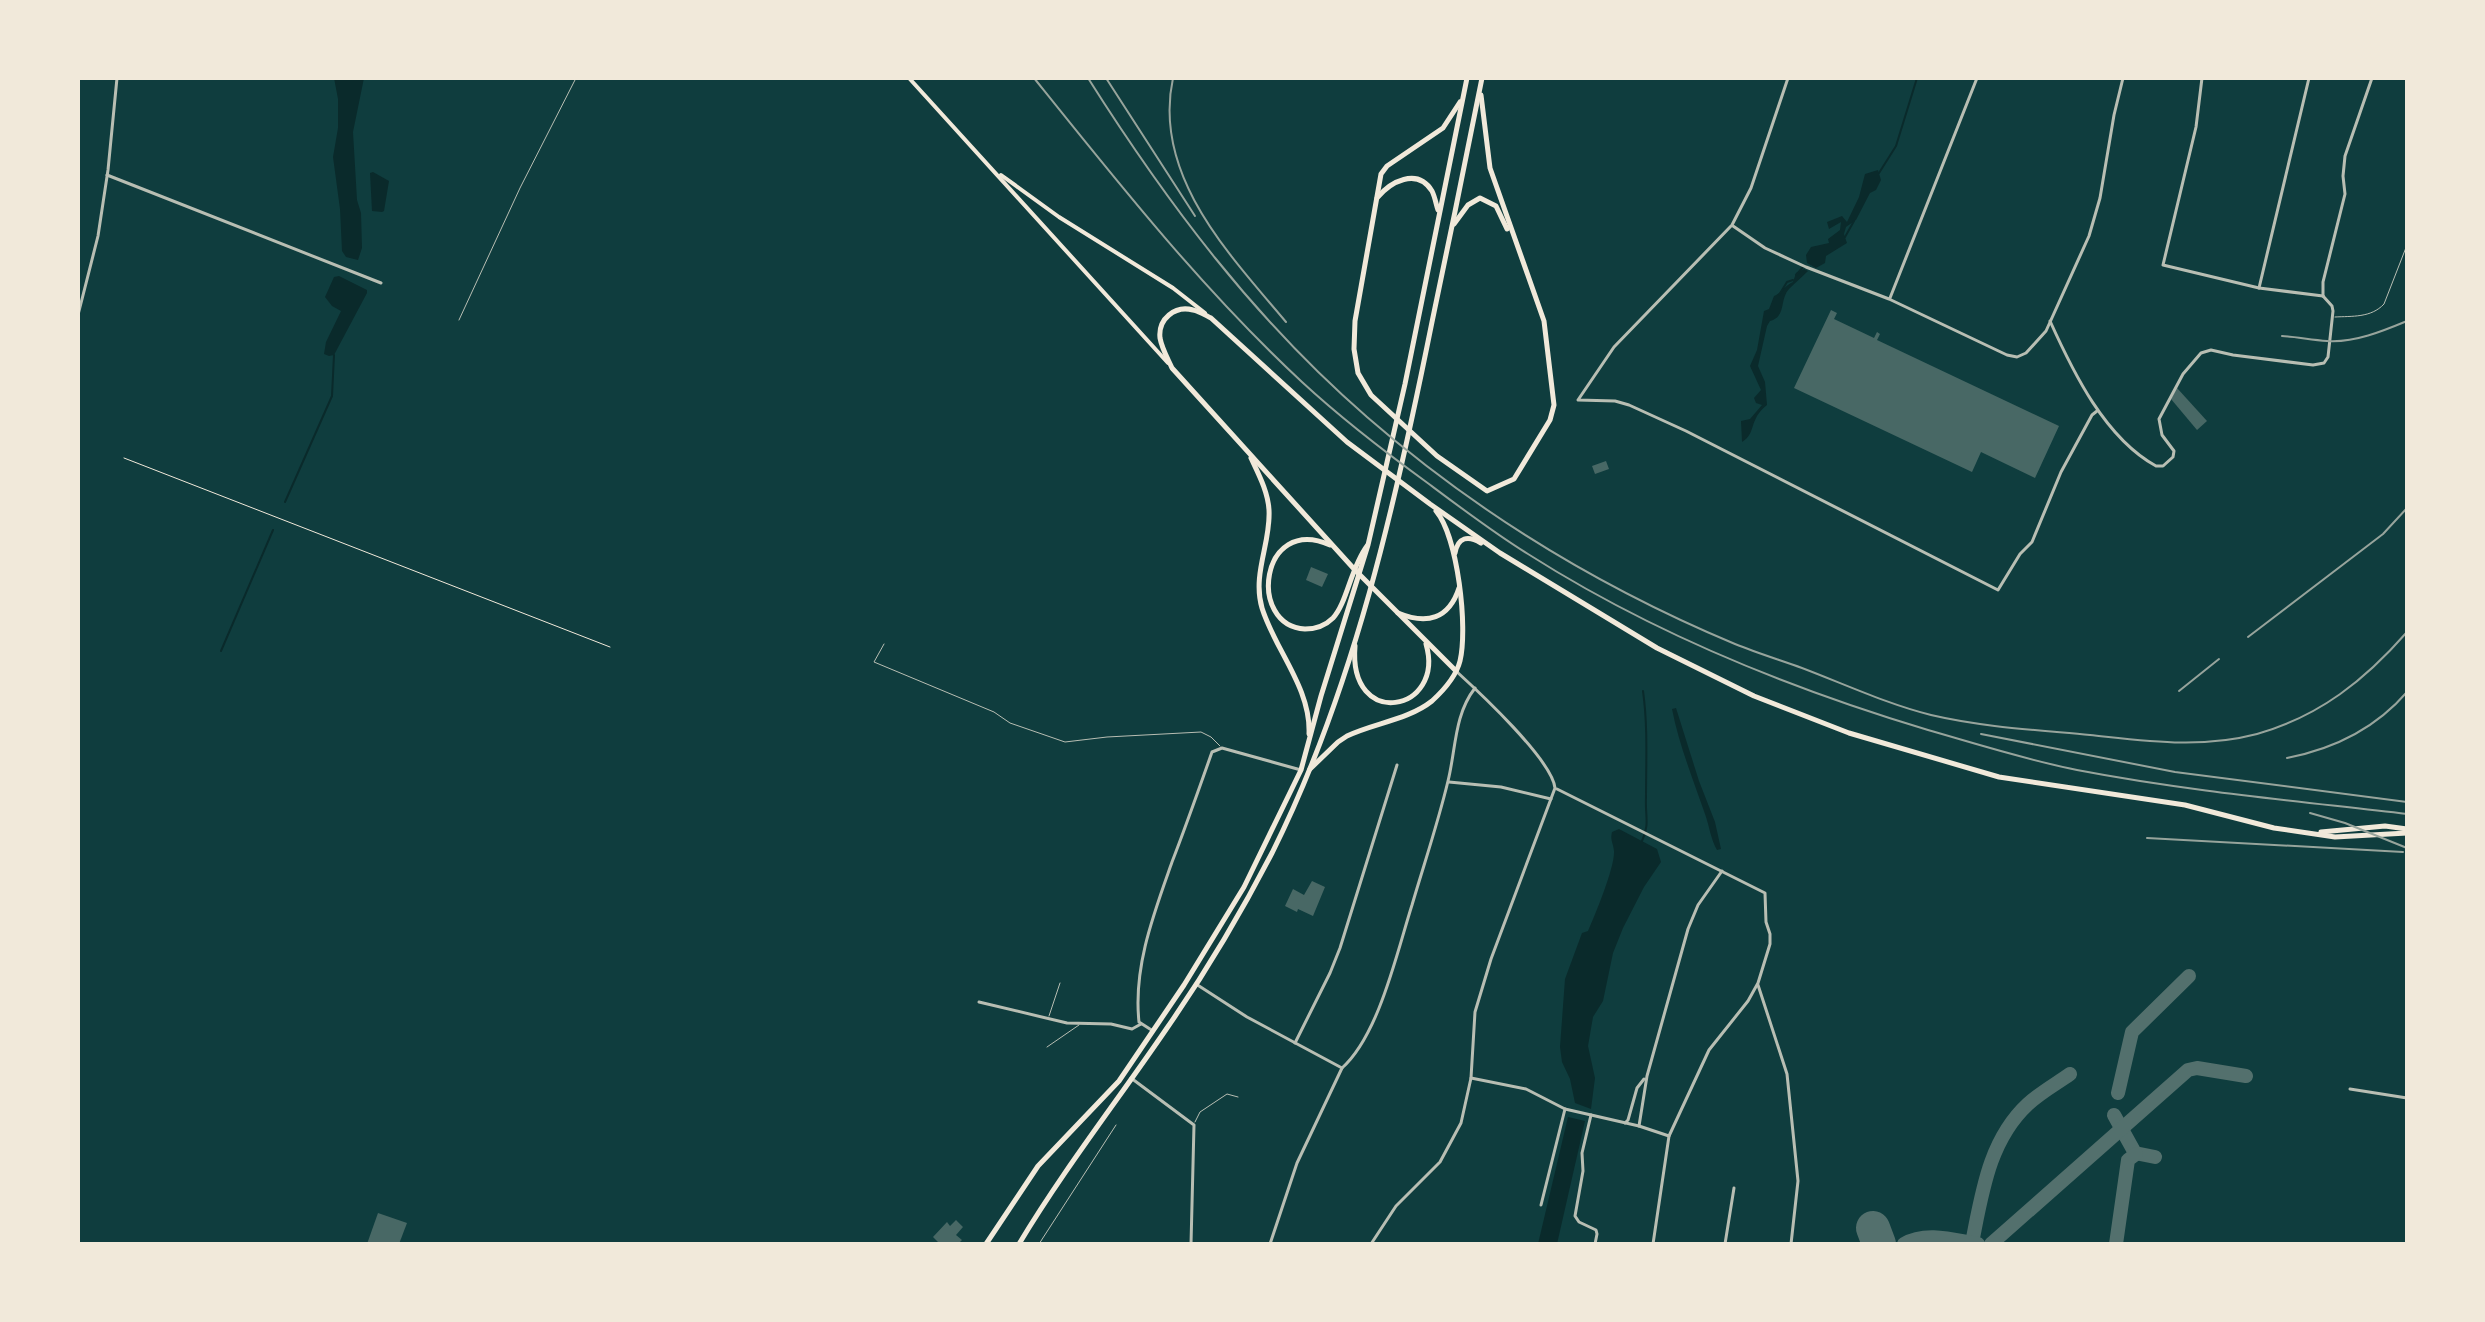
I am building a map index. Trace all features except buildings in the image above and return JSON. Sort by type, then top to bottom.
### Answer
[{"type":"main road","points":[[909,78],[1393,611],[1456,671]]},
{"type":"main road","points":[[1335,547],[1302,539],[1286,546],[1277,555],[1268,578],[1270,597],[1284,621],[1308,629],[1323,625],[1335,616],[1353,570],[1368,545],[1405,384],[1467,78]]},
{"type":"main road","points":[[1019,1244],[1067,1169],[1196,984],[1246,902],[1310,769],[1365,606],[1393,500],[1482,78]]},
{"type":"main road","points":[[1464,94],[1443,128],[1387,166],[1381,174],[1355,321],[1354,349],[1358,373],[1371,395],[1449,466],[1487,491],[1514,479],[1553,411],[1544,321],[1488,160],[1481,86]]},
{"type":"main road","points":[[992,168],[1044,207],[1173,288],[1211,318],[1364,456],[1430,504],[1500,553],[1657,648],[1707,674],[1849,733],[1999,777],[2185,805],[2274,828],[2312,833],[2385,826],[2407,831]]},
{"type":"main road","points":[[1377,198],[1394,181],[1407,178],[1417,180],[1432,192],[1439,213]]},
{"type":"main road","points":[[1451,227],[1474,200],[1486,199],[1496,206],[1517,248]]},
{"type":"main road","points":[[1035,217],[1036,208],[1044,207]]},
{"type":"main road","points":[[1172,368],[1160,338],[1165,319],[1174,311],[1187,309],[1211,318]]},
{"type":"main road","points":[[1247,450],[1263,485],[1269,508],[1269,525],[1259,573],[1261,606],[1304,701],[1310,727],[1309,746]]},
{"type":"main road","points":[[1310,769],[1347,736],[1422,708],[1441,691],[1456,671],[1462,642],[1460,584],[1440,516],[1430,504]]},
{"type":"main road","points":[[1454,557],[1459,542],[1468,537],[1500,553]]},
{"type":"main road","points":[[986,1244],[1030,1177],[1107,1096],[1210,945],[1244,887],[1301,770],[1363,555]]},
{"type":"main road","points":[[1393,611],[1408,617],[1435,617],[1453,603],[1460,584]]},
{"type":"main road","points":[[1356,634],[1355,665],[1359,682],[1369,696],[1388,702],[1408,698],[1423,684],[1430,662],[1426,643]]},
{"type":"street","points":[[78,315],[98,236],[117,78]]},
{"type":"street","points":[[1788,78],[1751,188],[1732,225],[1614,347],[1578,400],[1621,402],[1658,418],[1998,590],[2020,554],[2032,542],[2061,472],[2097,411]]},
{"type":"street","points":[[1889,299],[1977,78]]},
{"type":"street","points":[[1732,225],[1765,248],[1889,299],[2017,357],[2026,353],[2046,331],[2093,223],[2123,78]]},
{"type":"street","points":[[2202,78],[2196,127],[2163,265],[2259,288],[2323,296]]},
{"type":"street","points":[[2259,288],[2309,78]]},
{"type":"street","points":[[2050,321],[2097,411],[2117,434],[2156,466],[2163,466],[2173,457],[2174,451],[2162,435],[2159,419],[2196,356],[2211,350],[2313,365],[2324,363],[2328,357],[2332,306],[2323,296],[2322,288],[2345,194],[2345,156],[2372,78]]},
{"type":"street","points":[[107,175],[381,283]]},
{"type":"street","points":[[1371,1244],[1396,1206],[1440,1162],[1461,1123],[1471,1078],[1475,1012],[1491,959],[1555,788],[1552,776],[1535,753],[1456,671]]},
{"type":"street","points":[[1270,1244],[1297,1163],[1342,1068],[1359,1048],[1385,990],[1448,782],[1455,736],[1465,703],[1475,688]]},
{"type":"street","points":[[1153,1031],[1139,1022],[1137,1006],[1146,937],[1212,752],[1222,748],[1301,770]]},
{"type":"street","points":[[1295,1043],[1340,948],[1397,765]]},
{"type":"street","points":[[1448,782],[1501,787],[1551,799]]},
{"type":"street","points":[[1555,788],[1765,893],[1766,922],[1771,939],[1758,983],[1748,1001],[1709,1050],[1669,1136],[1653,1244]]},
{"type":"street","points":[[1639,1126],[1647,1076],[1688,929],[1698,905],[1722,871]]},
{"type":"street","points":[[1758,983],[1787,1074],[1798,1181],[1791,1244]]},
{"type":"street","points":[[1196,984],[1247,1017],[1342,1068]]},
{"type":"street","points":[[979,1002],[1049,1019],[1111,1024],[1132,1029],[1141,1024]]},
{"type":"street","points":[[1625,1123],[1637,1088],[1647,1076]]},
{"type":"street","points":[[1131,1078],[1194,1125],[1191,1244]]},
{"type":"street","points":[[1471,1078],[1526,1089],[1565,1109],[1669,1136]]},
{"type":"street","points":[[2350,1089],[2407,1098]]},
{"type":"street","points":[[1541,1205],[1565,1109]]},
{"type":"street","points":[[1591,1115],[1582,1153],[1583,1171],[1575,1216],[1579,1222],[1596,1230],[1595,1244]]},
{"type":"street","points":[[1725,1244],[1734,1188]]},
{"type":"lane","points":[[459,320],[520,188],[576,78]]},
{"type":"lane","points":[[2332,317],[2364,315],[2379,309],[2384,304],[2407,245]]},
{"type":"lane","points":[[884,644],[874,662],[994,712],[1010,723],[1065,742],[1201,732],[1222,748]]},
{"type":"lane","points":[[1049,1019],[1060,983]]},
{"type":"lane","points":[[1047,1047],[1081,1023]]},
{"type":"lane","points":[[1194,1125],[1200,1112],[1227,1094],[1238,1097]]},
{"type":"lane","points":[[1039,1244],[1116,1125]]},
{"type":"path","points":[[124,458],[610,647]]},
{"type":"water","points":[[334,78],[364,78],[353,132],[357,200],[361,213],[362,248],[358,260],[346,257],[342,251],[333,157],[338,128]]},
{"type":"water","points":[[1878,170],[1881,180],[1876,190],[1870,193],[1856,220],[1846,227],[1844,234],[1847,243],[1826,256],[1825,263],[1816,268],[1807,263],[1806,255],[1811,247],[1829,243],[1828,239],[1840,230],[1841,222],[1829,229],[1827,222],[1842,216],[1847,222],[1859,197],[1865,174]]},
{"type":"water","points":[[370,173],[389,181],[382,212],[372,211]]},
{"type":"water","points":[[1804,269],[1808,271],[1789,289],[1781,312],[1767,326],[1758,366],[1765,382],[1767,405],[1757,416],[1750,435],[1742,442],[1741,421],[1750,419],[1762,405],[1756,403],[1754,398],[1761,390],[1750,366],[1757,350],[1764,311],[1769,309],[1774,296]]},
{"type":"water","points":[[339,276],[367,290],[367,293],[334,355],[329,356],[324,354],[326,342],[341,311],[325,297],[334,277]]},
{"type":"water","points":[[1676,708],[1715,822],[1721,849],[1717,850],[1713,842],[1682,749],[1672,709]]},
{"type":"water","points":[[1619,829],[1657,849],[1661,862],[1623,928],[1613,953],[1603,1001],[1593,1017],[1588,1046],[1595,1078],[1591,1109],[1575,1103],[1570,1079],[1562,1062],[1560,1047],[1565,979],[1582,933],[1588,931],[1604,891],[1614,851],[1612,832]]},
{"type":"water","points":[[1568,1117],[1585,1121],[1557,1244],[1538,1244]]},
{"type":"waterway","points":[[1879,173],[1896,146],[1917,78]]},
{"type":"waterway","points":[[1845,237],[1854,221]]},
{"type":"waterway","points":[[1796,275],[1804,266]]},
{"type":"waterway","points":[[1779,295],[1787,282],[1793,280]]},
{"type":"waterway","points":[[285,502],[332,396],[334,355]]},
{"type":"waterway","points":[[221,651],[273,530]]},
{"type":"waterway","points":[[1642,841],[1647,820],[1643,691]]},
{"type":"taxiway","points":[[2118,1093],[2132,1032],[2189,976]]},
{"type":"taxiway","points":[[1991,1244],[2188,1070],[2197,1068],[2246,1076]]},
{"type":"taxiway","points":[[1972,1243],[1989,1168],[2004,1134],[2028,1104],[2070,1074]]},
{"type":"taxiway","points":[[2114,1115],[2135,1153],[2155,1157]]},
{"type":"taxiway","points":[[2116,1244],[2128,1160],[2136,1154]]},
{"type":"taxiway","points":[[1904,1244],[1931,1237],[1978,1244]]},
{"type":"runway","points":[[1873,1228],[1879,1244]]},
{"type":"railway","points":[[1034,78],[1196,273],[1230,311],[1317,396],[1490,529],[1575,583],[1623,609],[1722,656],[1824,696],[2021,757],[2159,784],[2407,814]]},
{"type":"railway","points":[[1088,78],[1149,170],[1215,258],[1287,341],[1367,417],[1452,485],[1542,545],[1636,598],[1735,644],[1882,700],[1931,715],[2010,728],[2194,742],[2236,739],[2301,717],[2358,681],[2407,632]]},
{"type":"railway","points":[[1106,78],[1195,216]]},
{"type":"railway","points":[[1173,78],[1169,114],[1174,147],[1184,180],[1220,240],[1286,322]]},
{"type":"railway","points":[[2282,336],[2348,340],[2407,321]]},
{"type":"railway","points":[[2248,637],[2383,534],[2407,508]]},
{"type":"railway","points":[[2179,691],[2219,659]]},
{"type":"railway","points":[[2287,758],[2321,749],[2353,735],[2382,716],[2407,692]]},
{"type":"railway","points":[[1981,734],[2175,772],[2407,802]]},
{"type":"railway","points":[[2310,813],[2345,823],[2407,848]]},
{"type":"railway","points":[[2147,838],[2403,852]]}]
